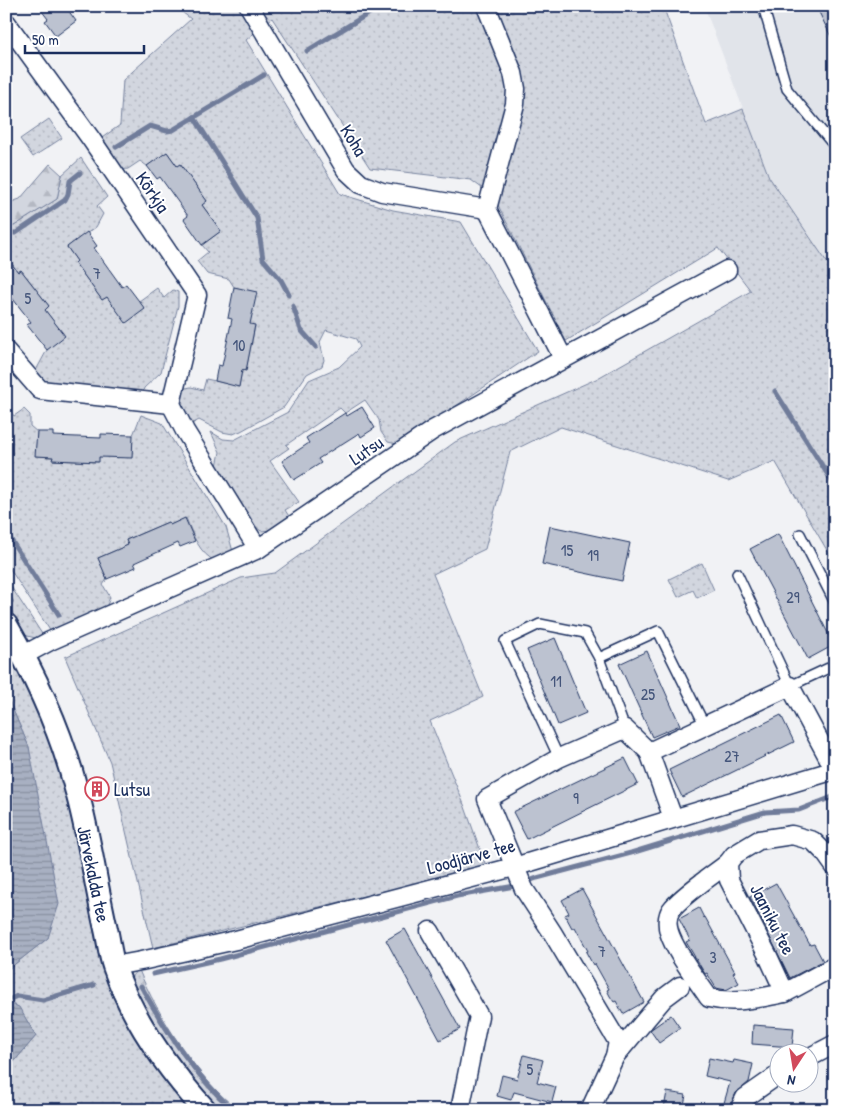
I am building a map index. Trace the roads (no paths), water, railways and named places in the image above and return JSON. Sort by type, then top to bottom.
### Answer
[{"type":"street","name":"Koha","points":[[249,6],[346,170],[361,184],[382,192],[487,209]]},
{"type":"street","points":[[486,6],[513,73],[516,88],[515,104],[487,209],[563,358]]},
{"type":"street","name":"Kõrkja","points":[[6,22],[92,139],[197,295],[171,404]]},
{"type":"street","name":"Lutsu","points":[[24,655],[50,641],[258,549],[433,430],[727,270]]},
{"type":"street","points":[[6,351],[40,390],[171,404],[185,431],[258,549]]},
{"type":"street","name":"Järvekalda tee","points":[[6,625],[24,655],[72,761],[114,966],[130,1004],[151,1041],[180,1082],[205,1110]]},
{"type":"street","points":[[649,752],[790,686],[835,770]]},
{"type":"street","points":[[590,1110],[615,1056],[618,1042],[518,876],[487,799],[559,758],[625,729],[649,752],[673,818]]},
{"type":"street","name":"Loodjärve tee","points":[[114,966],[518,876],[673,818],[835,770]]},
{"type":"street","points":[[835,867],[813,841],[792,835],[759,840],[734,855],[728,863],[682,899],[671,910],[667,921],[669,932],[678,950],[709,998],[720,1001],[748,1001],[785,993],[835,966]]},
{"type":"street","name":"Jaaniku tee","points":[[728,863],[729,880],[768,954],[785,993]]},
{"type":"street","points":[[430,931],[479,1016],[460,1110]]},
{"type":"street","points":[[615,1056],[664,998],[680,986]]},
{"type":"street","points":[[818,1053],[835,1044]]},
{"type":"street","points":[[739,1110],[745,1098],[768,1082]]},
{"type":"lane","points":[[763,6],[786,89],[835,147]]},
{"type":"lane","points":[[800,534],[835,603]]},
{"type":"lane","points":[[737,572],[790,686],[835,665]]},
{"type":"lane","points":[[559,758],[506,641],[540,624],[585,633],[600,658],[625,729]]},
{"type":"lane","points":[[600,658],[658,631],[705,726]]},
{"type":"lane","points":[[86,833],[91,810]]},
{"type":"water","points":[[6,694],[29,747],[59,904],[48,938],[6,971]]},
{"type":"water","points":[[6,1002],[19,1007],[36,1036],[6,1071]]},
{"type":"waterway","points":[[307,51],[371,12],[372,6]]},
{"type":"waterway","points":[[116,147],[150,126],[167,131],[173,130],[264,75]]},
{"type":"waterway","points":[[194,117],[257,218],[263,259],[281,280],[289,295]]},
{"type":"waterway","points":[[6,233],[16,233],[65,200],[70,181],[80,173]]},
{"type":"waterway","points":[[293,306],[301,330],[316,347]]},
{"type":"waterway","points":[[775,391],[835,486]]},
{"type":"waterway","points":[[6,532],[59,615]]},
{"type":"waterway","points":[[6,593],[11,601]]},
{"type":"waterway","points":[[153,974],[220,959],[457,896],[515,886],[765,812],[799,810],[835,796]]},
{"type":"waterway","points":[[6,1001],[17,996],[43,1000],[94,985]]},
{"type":"waterway","points":[[141,986],[182,1052],[206,1083],[233,1110]]},
{"type":"place","name":"Lutsu","points":[[97,789]]}]
